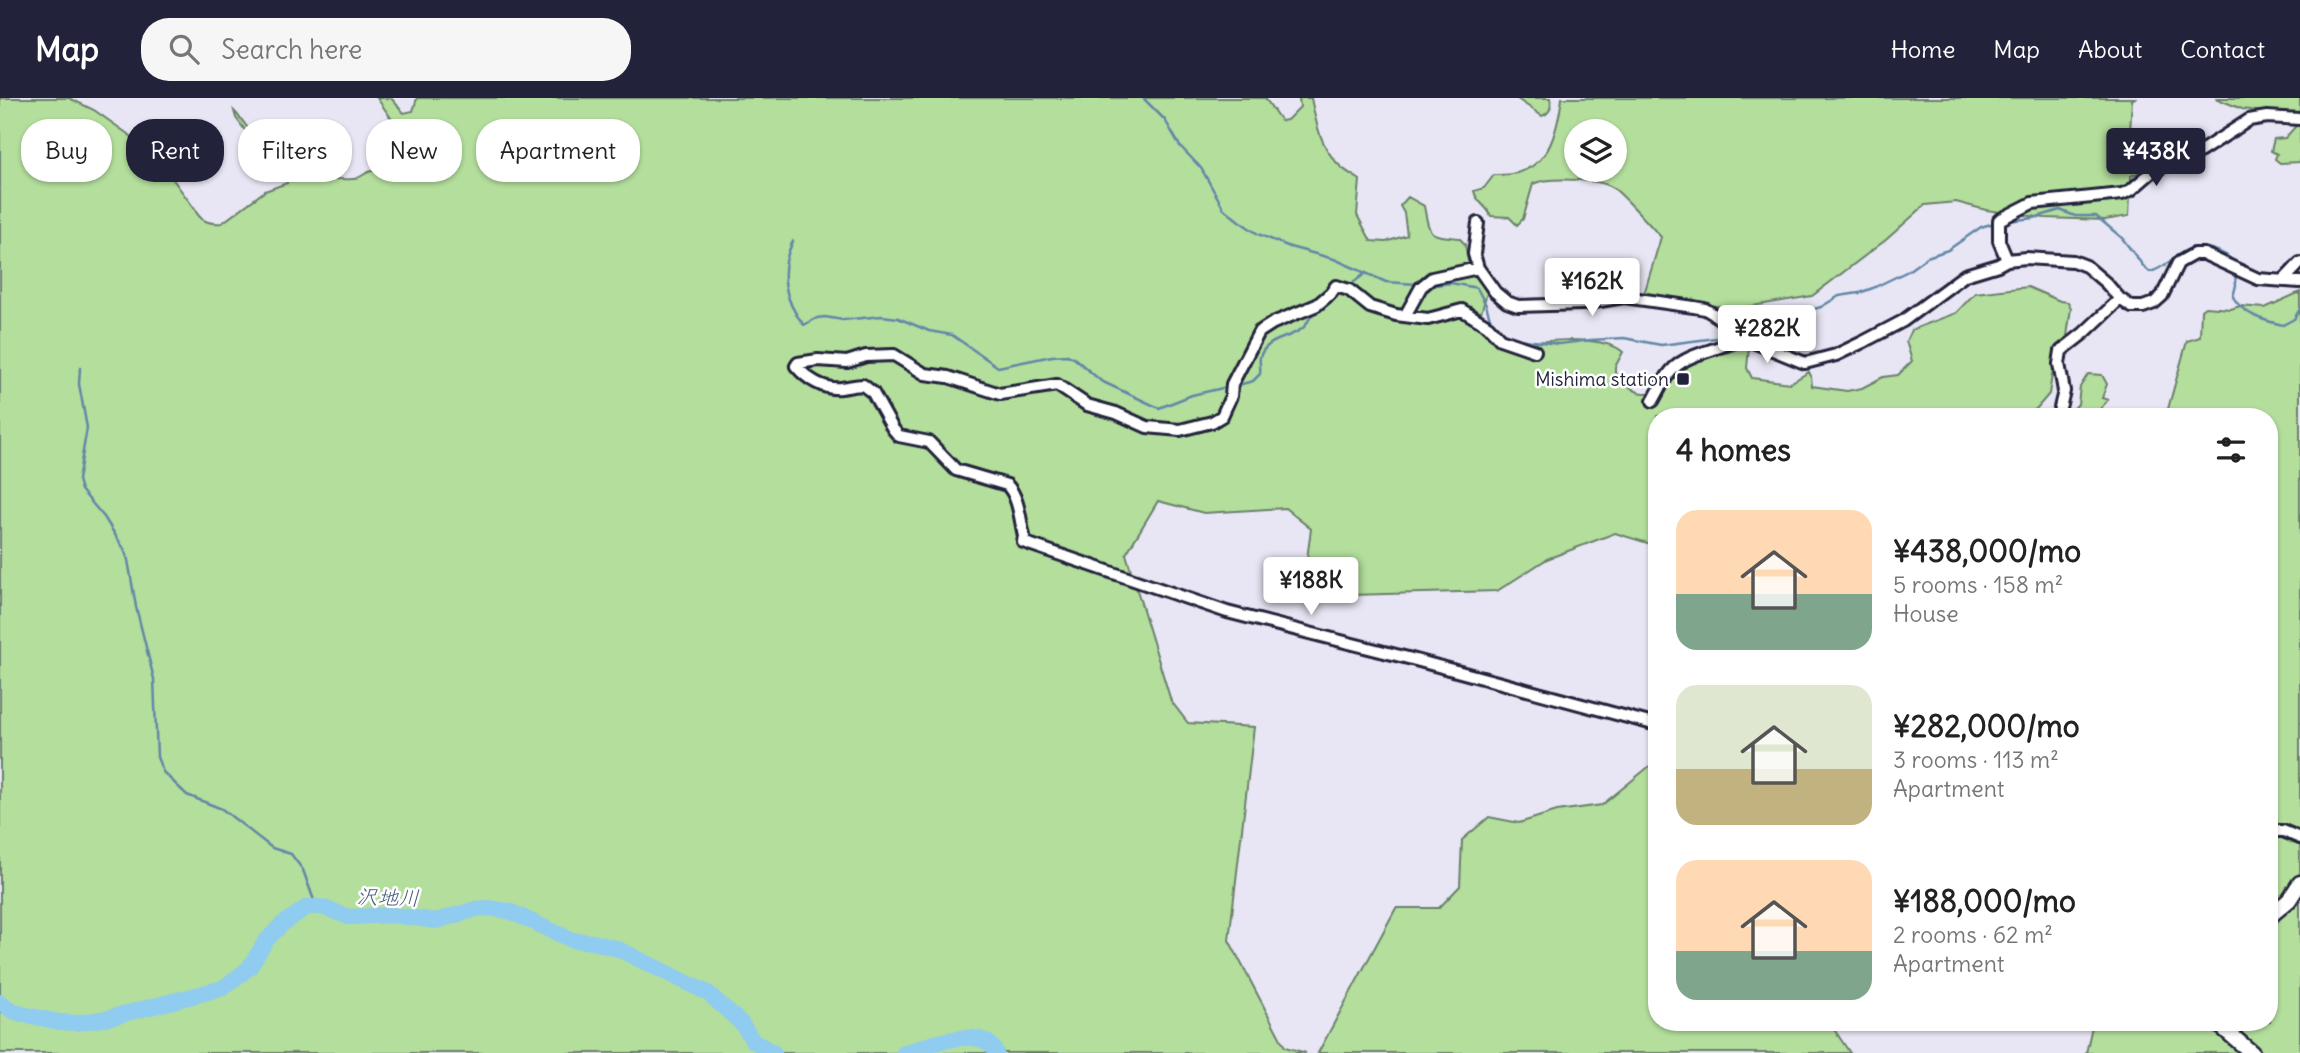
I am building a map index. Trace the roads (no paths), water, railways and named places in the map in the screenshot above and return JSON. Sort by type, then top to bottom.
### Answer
[{"type":"street","points":[[2007,260],[1999,241],[1999,223],[2032,203],[2122,194],[2131,190],[2154,170],[2201,151],[2249,120],[2267,117],[2300,119]]},
{"type":"street","points":[[1478,223],[1474,254],[1478,268],[1495,292],[1507,302],[1518,306],[1582,304],[1624,297],[1705,309],[1731,326],[1741,337],[1805,363],[1836,355],[1903,321],[1965,275],[2007,260],[2026,258],[2073,261],[2086,266],[2132,307],[2154,303],[2162,296],[2178,263],[2194,254],[2204,254],[2259,279],[2300,282]]},
{"type":"street","points":[[2283,281],[2300,263]]},
{"type":"street","points":[[1405,316],[1421,287],[1432,278],[1478,268]]},
{"type":"street","points":[[1535,351],[1500,339],[1488,326],[1462,310],[1428,319],[1405,316],[1370,307],[1349,290],[1336,286],[1317,306],[1263,328],[1231,384],[1231,396],[1222,416],[1212,422],[1180,430],[1147,427],[1116,413],[1087,405],[1057,384],[1000,394],[948,377],[925,374],[894,355],[866,356],[847,362],[810,360],[796,366],[821,385],[831,388],[863,386],[873,393],[899,436],[929,442],[956,470],[1007,485],[1016,499],[1023,542],[1227,612],[1408,657],[1648,724]]},
{"type":"street","points":[[2060,408],[2064,391],[2059,364],[2061,351],[2120,299]]},
{"type":"street","points":[[1653,401],[1672,369],[1687,359],[1730,344],[1741,337]]},
{"type":"street","points":[[2278,831],[2300,838]]},
{"type":"street","points":[[2278,909],[2289,900],[2300,883]]},
{"type":"street","points":[[2226,1031],[2252,1053]]},
{"type":"waterway","points":[[1143,98],[1165,120],[1180,146],[1201,168],[1224,209],[1258,234],[1290,247],[1334,259],[1386,282],[1417,284]]},
{"type":"waterway","points":[[2007,221],[2034,218],[2060,210],[2075,216],[2096,216],[2122,238],[2150,272],[2183,252],[2197,247],[2215,250],[2231,259]]},
{"type":"waterway","points":[[1746,329],[1821,307],[1839,296],[1873,288],[1908,271],[1927,257],[1948,250],[1981,227],[1997,222]]},
{"type":"waterway","points":[[793,241],[786,263],[785,285],[791,305],[804,325],[825,317],[843,320],[882,316],[898,318],[929,331],[952,335],[998,367],[1067,355],[1101,381],[1159,408],[1192,395],[1227,387]]},
{"type":"waterway","points":[[1350,285],[1366,273]]},
{"type":"waterway","points":[[2235,274],[2233,297],[2242,308],[2255,316],[2283,325],[2294,319],[2300,309]]},
{"type":"waterway","points":[[1427,286],[1451,283],[1477,288],[1491,322]]},
{"type":"waterway","points":[[1235,386],[1253,381],[1260,374],[1260,357],[1267,346],[1303,328],[1317,311]]},
{"type":"waterway","points":[[1515,339],[1559,344],[1624,338],[1661,345],[1731,334]]},
{"type":"waterway","points":[[80,368],[79,384],[87,428],[78,480],[81,490],[104,517],[128,560],[136,607],[154,679],[157,757],[163,772],[187,795],[222,809],[272,848],[291,854],[303,870],[316,906]]},
{"type":"waterway","name":"沢地川","points":[[0,1002],[22,1014],[59,1022],[76,1023],[108,1018],[223,988],[249,968],[265,942],[281,925],[307,907],[322,907],[349,917],[393,915],[436,921],[487,908],[509,911],[572,940],[618,949],[708,993],[742,1024],[753,1041],[774,1053]]},
{"type":"waterway","name":"沢地川","points":[[904,1053],[926,1045],[968,1038],[980,1039],[990,1044],[996,1053]]},
{"type":"place","name":"Mishima station","points":[[1683,379]]}]
